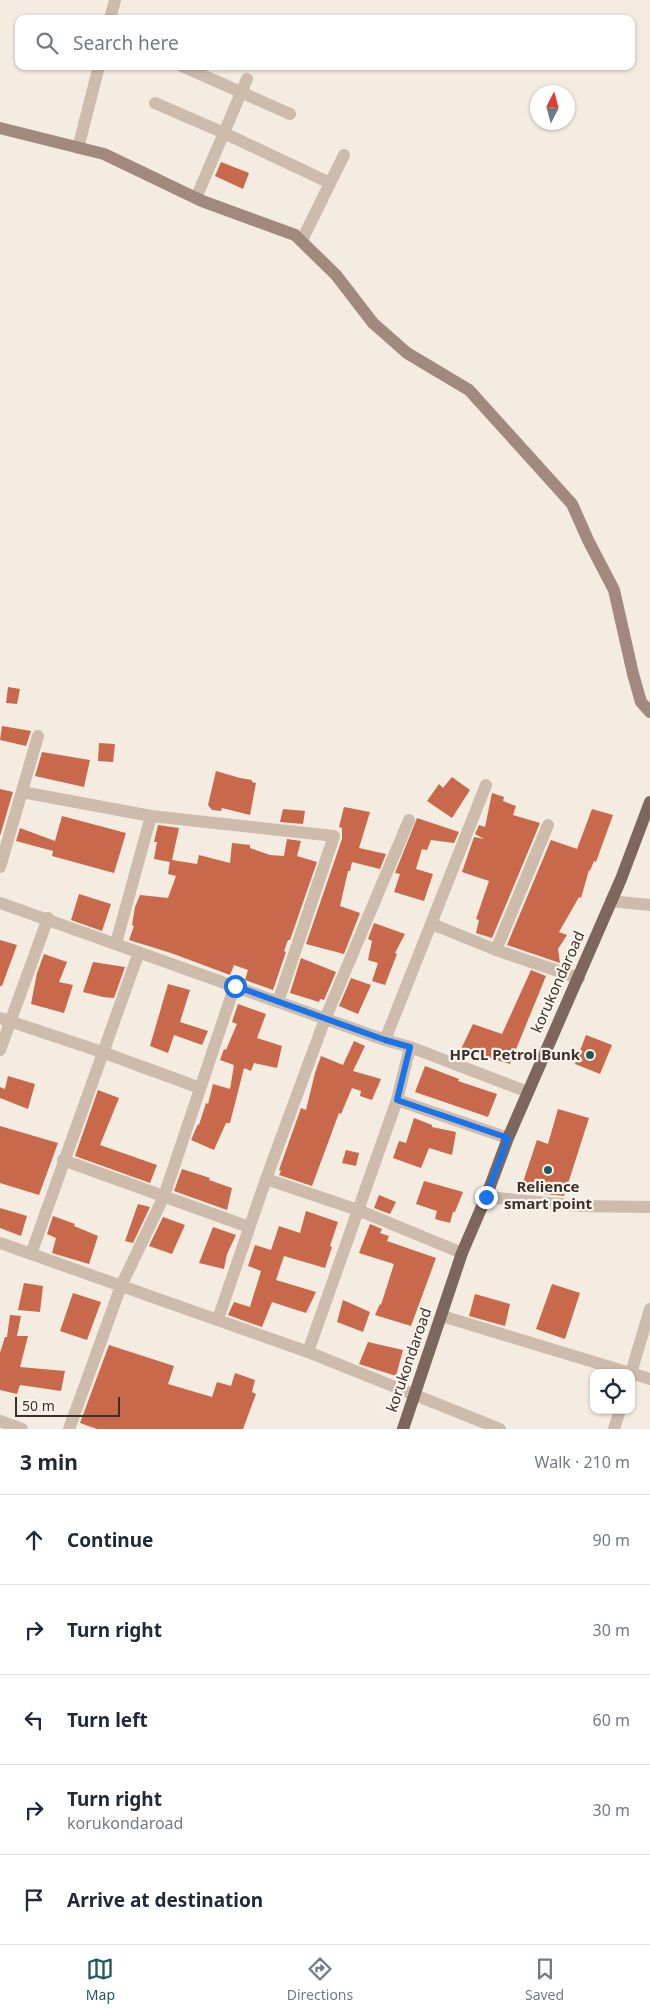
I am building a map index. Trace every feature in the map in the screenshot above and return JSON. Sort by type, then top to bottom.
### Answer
[{"type":"main road","points":[[0,128],[104,154],[196,198],[295,235],[336,275],[374,323],[407,353],[469,390],[572,504],[614,590],[641,702],[650,712]]},
{"type":"main road","name":"korukondaroad","points":[[403,1429],[462,1253],[508,1138],[648,816],[650,802]]},
{"type":"street","points":[[111,15],[115,0]]},
{"type":"street","points":[[78,148],[98,70]]},
{"type":"street","points":[[191,70],[290,114]]},
{"type":"street","points":[[196,198],[247,78]]},
{"type":"street","points":[[155,103],[330,183]]},
{"type":"street","points":[[302,240],[344,155]]},
{"type":"street","points":[[0,867],[38,736]]},
{"type":"street","points":[[385,1040],[486,785]]},
{"type":"street","points":[[22,792],[152,816],[334,836],[278,1002]]},
{"type":"street","points":[[116,943],[152,816]]},
{"type":"street","points":[[218,1319],[266,1179],[325,1018],[409,820]]},
{"type":"street","points":[[496,950],[548,825]]},
{"type":"street","points":[[612,901],[650,905]]},
{"type":"street","points":[[0,902],[385,1040],[410,1047],[528,1092]]},
{"type":"street","points":[[0,1050],[5,1019],[48,918]]},
{"type":"street","points":[[432,924],[496,950],[578,978]]},
{"type":"street","points":[[31,1254],[63,1160],[139,952]]},
{"type":"street","points":[[69,1429],[121,1286],[164,1196],[235,986]]},
{"type":"street","points":[[5,1019],[200,1088]]},
{"type":"street","points":[[308,1352],[397,1100],[410,1047]]},
{"type":"street","points":[[397,1100],[508,1138]]},
{"type":"street","points":[[63,1160],[249,1227]]},
{"type":"street","points":[[266,1179],[358,1210],[462,1253]]},
{"type":"street","points":[[486,1197],[578,1206],[650,1207]]},
{"type":"street","points":[[0,1243],[308,1352],[500,1429]]},
{"type":"street","points":[[631,1369],[650,1309]]},
{"type":"street","points":[[442,1316],[617,1369]]},
{"type":"street","points":[[635,1374],[650,1379]]},
{"type":"street","points":[[614,1429],[619,1414]]},
{"type":"street","points":[[0,1421],[22,1429]]},
{"type":"building","points":[[221,162],[249,173],[243,189],[215,176]]},
{"type":"building","points":[[8,687],[20,689],[17,704],[6,703]]},
{"type":"building","points":[[2,726],[31,731],[26,746],[0,740]]},
{"type":"building","points":[[99,743],[115,744],[113,762],[98,761]]},
{"type":"building","points":[[42,752],[90,760],[84,787],[35,776]]},
{"type":"building","points":[[216,771],[252,780],[252,782],[256,783],[250,815],[222,808],[221,811],[212,810],[208,805]]},
{"type":"building","points":[[452,777],[470,790],[452,818],[427,801],[439,784],[443,788]]},
{"type":"building","points":[[0,789],[13,792],[0,836]]},
{"type":"building","points":[[492,793],[504,797],[503,801],[516,806],[513,815],[540,823],[492,938],[476,933],[479,920],[476,919],[489,881],[462,872],[474,837],[484,839],[475,834],[479,825],[485,827]]},
{"type":"building","points":[[344,807],[370,812],[359,848],[386,854],[380,869],[352,862],[350,871],[348,871],[340,906],[360,913],[344,954],[306,944],[342,839],[342,828],[339,827]]},
{"type":"building","points":[[283,809],[305,811],[303,824],[280,822]]},
{"type":"building","points":[[592,809],[613,815],[596,862],[594,861],[589,870],[581,898],[579,897],[559,932],[567,935],[558,949],[560,963],[507,945],[551,840],[577,849]]},
{"type":"building","points":[[62,816],[126,833],[114,873],[52,856],[53,851],[16,841],[20,828],[55,841]]},
{"type":"building","points":[[417,818],[459,832],[454,843],[431,840],[427,850],[422,849],[416,869],[433,874],[424,901],[394,892],[400,874],[395,873]]},
{"type":"building","points":[[158,825],[179,828],[172,860],[197,864],[199,855],[230,863],[232,843],[250,845],[250,848],[270,855],[284,856],[287,839],[301,841],[297,856],[317,862],[290,940],[288,940],[284,951],[286,952],[273,990],[245,980],[248,970],[234,965],[230,975],[129,940],[134,926],[132,925],[135,907],[140,895],[168,898],[176,876],[168,874],[170,862],[154,859],[157,842],[154,842]]},
{"type":"building","points":[[79,894],[111,904],[102,931],[71,920]]},
{"type":"building","points":[[374,923],[405,934],[395,953],[397,954],[385,985],[372,981],[378,963],[368,960],[372,941],[368,939]]},
{"type":"building","points":[[0,940],[17,945],[2,986],[0,986]]},
{"type":"building","points":[[44,954],[67,962],[59,982],[73,985],[64,1013],[31,1004],[37,973]]},
{"type":"building","points":[[301,958],[336,972],[324,1000],[320,999],[319,1002],[290,993]]},
{"type":"building","points":[[93,962],[125,967],[114,998],[83,992]]},
{"type":"building","points":[[531,970],[546,976],[510,1064],[461,1049],[473,1024],[502,1034]]},
{"type":"building","points":[[351,978],[371,985],[358,1014],[339,1006]]},
{"type":"building","points":[[168,984],[190,990],[180,1022],[208,1031],[202,1045],[174,1035],[168,1053],[150,1046]]},
{"type":"building","points":[[238,1004],[266,1014],[257,1038],[282,1046],[277,1068],[254,1063],[251,1071],[244,1068],[230,1123],[226,1123],[214,1150],[191,1140],[199,1125],[206,1103],[208,1104],[213,1084],[230,1089],[234,1065],[220,1060],[237,1024],[232,1022]]},
{"type":"building","points":[[586,1035],[612,1045],[600,1074],[575,1064]]},
{"type":"building","points":[[354,1041],[365,1046],[353,1071],[381,1079],[372,1100],[360,1096],[361,1091],[352,1088],[341,1114],[339,1113],[312,1186],[279,1175],[281,1171],[279,1170],[301,1108],[306,1110],[321,1056],[343,1065]]},
{"type":"building","points":[[425,1066],[459,1079],[458,1081],[497,1094],[488,1117],[415,1092]]},
{"type":"building","points":[[8,1076],[35,1084],[28,1109],[0,1098],[0,1087],[5,1089]]},
{"type":"building","points":[[98,1090],[119,1098],[100,1145],[157,1165],[150,1183],[75,1156]]},
{"type":"building","points":[[558,1109],[589,1118],[564,1196],[544,1194],[521,1188],[537,1140],[548,1144]]},
{"type":"building","points":[[414,1118],[432,1125],[432,1127],[456,1132],[452,1155],[429,1148],[421,1168],[393,1158],[399,1141],[406,1143]]},
{"type":"building","points":[[0,1126],[58,1143],[39,1195],[0,1183]]},
{"type":"building","points":[[346,1150],[359,1153],[356,1166],[342,1163]]},
{"type":"building","points":[[182,1169],[210,1178],[209,1180],[232,1188],[227,1210],[174,1191]]},
{"type":"building","points":[[424,1181],[463,1192],[450,1223],[435,1219],[437,1211],[416,1204]]},
{"type":"building","points":[[379,1195],[396,1202],[390,1214],[374,1208]]},
{"type":"building","points":[[138,1204],[150,1207],[133,1243],[125,1241]]},
{"type":"building","points":[[0,1208],[27,1216],[21,1236],[0,1228]]},
{"type":"building","points":[[306,1211],[338,1222],[325,1268],[284,1256],[276,1280],[316,1292],[306,1313],[272,1302],[262,1327],[228,1315],[234,1302],[250,1307],[261,1271],[248,1266],[255,1245],[271,1250],[279,1226],[300,1233]]},
{"type":"building","points":[[53,1216],[75,1224],[74,1226],[98,1236],[89,1264],[52,1253],[56,1238],[47,1234]]},
{"type":"building","points":[[163,1217],[185,1225],[172,1254],[149,1246]]},
{"type":"building","points":[[370,1224],[382,1229],[380,1233],[389,1236],[387,1241],[436,1258],[411,1326],[375,1315],[381,1305],[394,1264],[359,1253]]},
{"type":"building","points":[[213,1227],[236,1235],[227,1254],[224,1269],[199,1263]]},
{"type":"building","points":[[24,1283],[43,1286],[40,1312],[18,1310]]},
{"type":"building","points":[[552,1284],[580,1293],[565,1339],[536,1329]]},
{"type":"building","points":[[73,1293],[101,1302],[87,1340],[60,1331]]},
{"type":"building","points":[[475,1294],[510,1304],[505,1326],[469,1316]]},
{"type":"building","points":[[343,1300],[370,1312],[363,1332],[337,1322]]},
{"type":"building","points":[[10,1315],[21,1316],[17,1336],[28,1336],[20,1367],[65,1371],[61,1391],[20,1385],[17,1394],[0,1390],[0,1353],[5,1337],[7,1337]]},
{"type":"building","points":[[368,1342],[403,1350],[396,1376],[359,1364]]},
{"type":"building","points":[[109,1345],[174,1366],[168,1384],[212,1397],[217,1382],[231,1386],[235,1373],[255,1380],[252,1392],[256,1394],[243,1429],[97,1429],[80,1423]]},
{"type":"place","name":"HPCL Petrol Bunk","points":[[590,1055]]},
{"type":"place","name":"Relience smart point","points":[[548,1170]]},
{"type":"route","points":[[235,986],[385,1040],[410,1047],[397,1100],[508,1138],[486,1197]]}]
